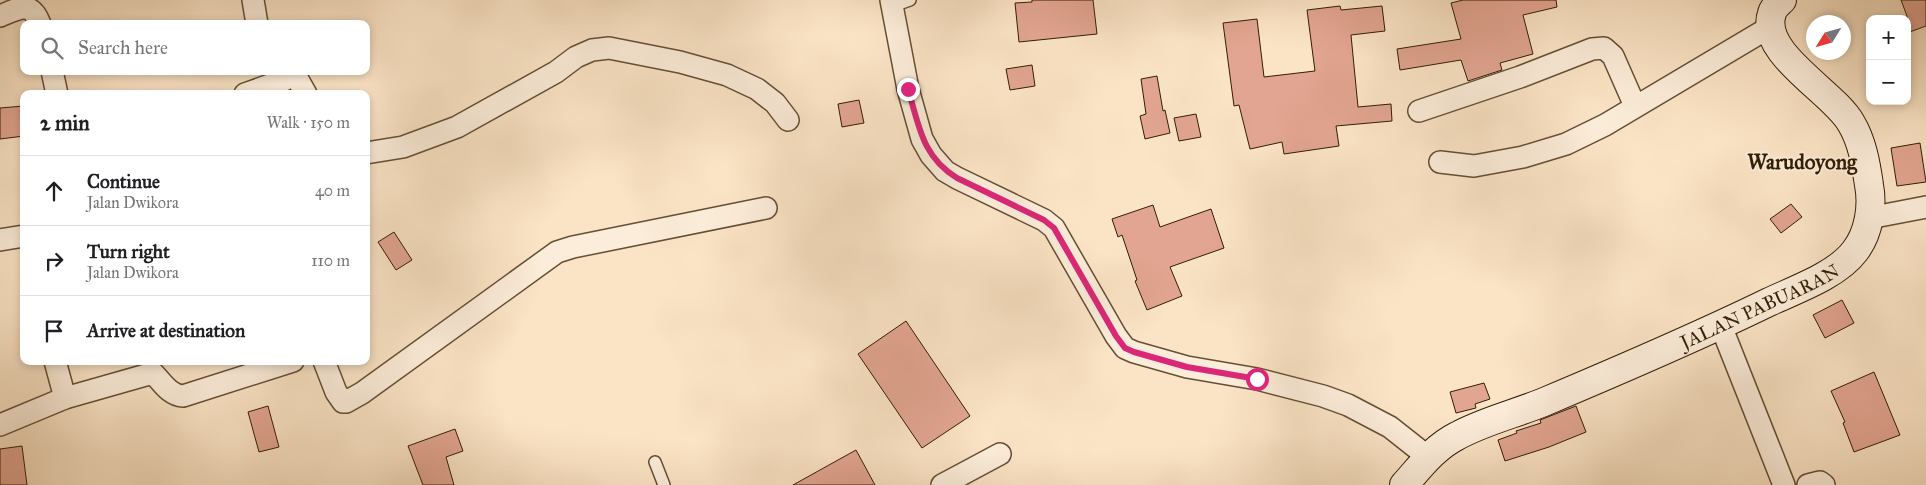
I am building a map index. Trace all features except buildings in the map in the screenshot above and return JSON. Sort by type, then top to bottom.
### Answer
[{"type":"street","points":[[253,0],[257,20]]},
{"type":"street","points":[[1440,162],[1474,166],[1523,157],[1566,144],[1605,125],[1770,26],[1772,11],[1782,0]]},
{"type":"street","points":[[898,2],[908,89],[922,139],[931,155],[945,171],[1044,220],[1054,228],[1116,336],[1125,348],[1187,367],[1257,379],[1323,396],[1348,405],[1390,427],[1428,457]]},
{"type":"street","points":[[0,16],[30,7],[36,12],[39,20]]},
{"type":"street","name":"JALAN PABUARAN","points":[[1404,485],[1428,457],[1455,436],[1531,408],[1721,326],[1838,268],[1856,250],[1864,236],[1869,218],[1871,196],[1864,155],[1851,122],[1789,60],[1778,45],[1770,26]]},
{"type":"street","points":[[370,152],[403,147],[456,127],[532,86],[576,57],[592,50],[609,48],[680,62],[727,75],[757,89],[775,103],[788,120]]},
{"type":"street","points":[[1419,111],[1520,77],[1592,48],[1604,48],[1614,56],[1635,106]]},
{"type":"street","points":[[53,75],[56,90]]},
{"type":"street","points":[[256,90],[284,80],[285,75]]},
{"type":"street","points":[[295,75],[304,90]]},
{"type":"street","points":[[1869,218],[1926,207]]},
{"type":"street","points":[[326,365],[336,392],[343,402],[346,402],[362,393],[557,252],[573,247],[766,208]]},
{"type":"street","points":[[0,240],[20,237]]},
{"type":"street","points":[[1721,326],[1784,485]]},
{"type":"street","points":[[57,365],[64,398]]},
{"type":"street","points":[[0,425],[64,398],[153,373],[170,391],[176,395],[183,396],[247,368],[267,365]]},
{"type":"street","points":[[942,485],[1000,454]]},
{"type":"street","points":[[1808,485],[1820,482],[1824,485]]},
{"type":"lane","points":[[655,462],[664,485]]},
{"type":"district","name":"Warudoyong","points":[[1802,162]]},
{"type":"route","points":[[908,89],[922,139],[931,155],[945,171],[975,188],[1044,220],[1054,228],[1116,336],[1125,348],[1187,367],[1257,379]]}]
